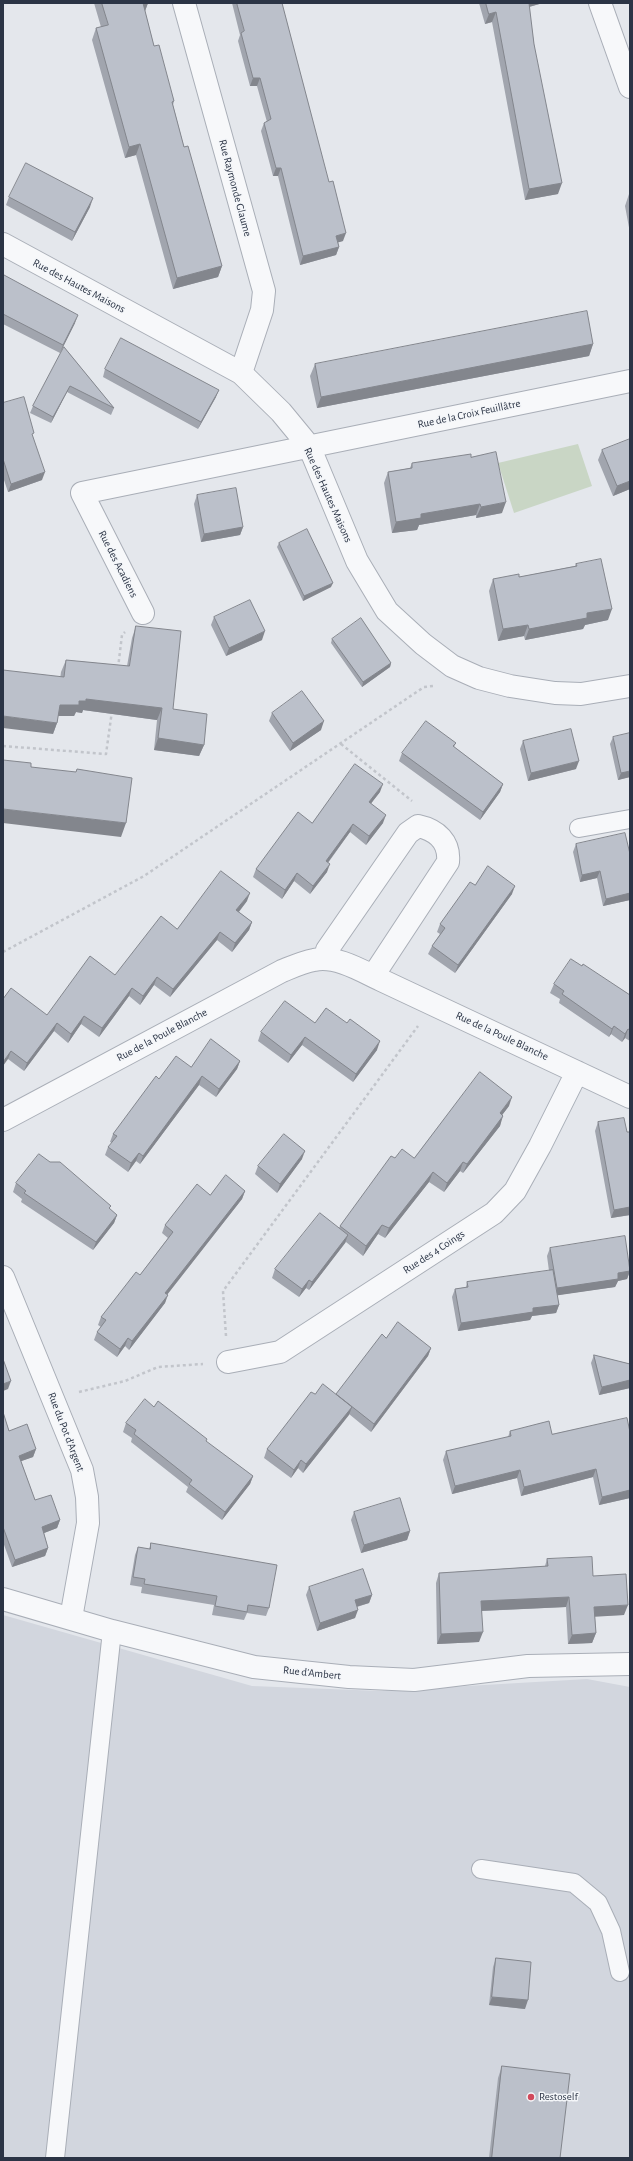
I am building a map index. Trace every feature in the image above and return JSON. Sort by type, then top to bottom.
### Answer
[{"type":"street","name":"Rue Raymonde Glaume","points":[[184,3],[264,291],[262,310],[241,373]]},
{"type":"street","points":[[600,3],[630,87]]},
{"type":"street","name":"Rue des Hautes Maisons","points":[[3,244],[241,373],[276,406],[308,446],[357,560],[387,611],[423,644],[452,666],[479,678],[532,690],[581,694],[630,686]]},
{"type":"street","name":"Rue de la Croix Feuillâtre","points":[[308,446],[630,381]]},
{"type":"street","name":"Rue des Acadiens","points":[[143,614],[82,493],[308,446]]},
{"type":"street","points":[[325,959],[327,950],[408,832],[418,826],[426,828],[447,843],[450,850],[448,862],[372,976]]},
{"type":"street","name":"Rue de la Poule Blanche","points":[[3,1120],[282,972],[314,960],[325,959],[356,968],[630,1097]]},
{"type":"street","name":"Rue des 4 Coings","points":[[228,1362],[280,1352],[494,1213],[515,1191],[540,1146],[577,1072]]},
{"type":"street","name":"Rue du Pot d'Argent","points":[[3,1277],[82,1470],[87,1497],[88,1523],[71,1618]]},
{"type":"street","name":"Rue d'Ambert","points":[[3,1599],[112,1631],[254,1667],[349,1677],[414,1680],[528,1666],[630,1664]]},
{"type":"lane","points":[[579,828],[630,819]]},
{"type":"lane","points":[[55,2158],[112,1631]]},
{"type":"lane","points":[[481,1869],[574,1883],[598,1903],[610,1931],[620,1972]]},
{"type":"path","points":[[117,672],[122,635],[143,614]]},
{"type":"path","points":[[3,952],[144,876],[424,687],[440,684],[452,666]]},
{"type":"path","points":[[3,746],[106,754],[112,710]]},
{"type":"path","points":[[341,744],[416,804],[418,826]]},
{"type":"path","points":[[53,1398],[125,1381],[158,1366],[228,1362],[223,1291],[434,1005]]},
{"type":"shaded area","points":[[3,1615],[252,1686],[381,1691],[587,1679],[630,1687],[630,2158],[3,2158]]},
{"type":"green space","points":[[578,444],[592,486],[514,513],[498,463]]},
{"type":"building","points":[[102,3],[143,3],[154,46],[159,45],[174,101],[172,102],[184,147],[188,146],[222,266],[177,278],[140,144],[129,147],[96,28],[108,25]]},
{"type":"building","points":[[237,3],[282,3],[329,182],[333,181],[346,233],[336,236],[339,247],[303,256],[281,168],[276,168],[264,123],[271,119],[260,78],[253,78],[241,33],[244,31]]},
{"type":"building","points":[[486,3],[529,3],[534,44],[562,183],[529,189],[496,12],[489,14]]},
{"type":"building","points":[[26,163],[93,198],[75,232],[9,197]]},
{"type":"building","points":[[4,275],[78,315],[63,345],[3,314]]},
{"type":"building","points":[[587,311],[593,344],[321,397],[315,364]]},
{"type":"building","points":[[121,338],[219,390],[201,422],[105,369]]},
{"type":"building","points":[[64,347],[114,408],[70,386],[53,417],[33,406]]},
{"type":"building","points":[[24,397],[34,433],[32,434],[45,472],[11,484],[3,459],[3,403]]},
{"type":"building","points":[[630,439],[630,481],[617,486],[602,450]]},
{"type":"building","points":[[496,452],[506,502],[481,507],[480,504],[421,514],[421,518],[396,522],[388,472],[412,468],[412,463],[471,454],[471,457]]},
{"type":"building","points":[[236,488],[243,527],[204,534],[197,495]]},
{"type":"building","points":[[307,529],[333,583],[304,596],[279,543]]},
{"type":"building","points":[[601,559],[612,609],[587,613],[587,618],[529,629],[528,625],[503,629],[493,579],[519,574],[519,577],[577,566],[576,564]]},
{"type":"building","points":[[250,600],[265,631],[229,648],[214,617]]},
{"type":"building","points":[[361,618],[391,663],[363,682],[332,639]]},
{"type":"building","points":[[136,626],[181,631],[173,709],[207,714],[204,745],[158,738],[162,708],[86,699],[86,701],[79,701],[79,705],[60,705],[57,723],[3,716],[3,670],[64,677],[66,660],[129,666]]},
{"type":"building","points":[[302,691],[324,721],[293,743],[272,713]]},
{"type":"building","points":[[426,721],[456,743],[453,746],[503,784],[483,812],[402,753]]},
{"type":"building","points":[[571,729],[579,761],[531,773],[523,741]]},
{"type":"building","points":[[630,733],[630,771],[621,773],[613,737]]},
{"type":"building","points":[[3,760],[31,763],[31,767],[76,772],[77,769],[132,778],[126,823],[3,809]]},
{"type":"building","points":[[355,764],[383,784],[369,802],[386,815],[369,836],[353,824],[326,861],[330,864],[313,886],[297,873],[285,890],[256,869],[298,812],[312,823]]},
{"type":"building","points":[[625,833],[630,854],[630,893],[606,899],[600,871],[582,875],[576,844]]},
{"type":"building","points":[[488,866],[515,886],[458,965],[432,946],[445,928],[440,924],[470,882],[475,885]]},
{"type":"building","points":[[221,871],[250,893],[236,910],[252,922],[235,943],[220,932],[173,989],[157,977],[143,996],[132,988],[102,1028],[84,1016],[71,1034],[57,1023],[27,1063],[11,1051],[3,1062],[3,999],[11,988],[47,1015],[90,956],[115,975],[161,916],[177,929]]},
{"type":"building","points":[[571,959],[582,966],[583,964],[630,995],[630,1030],[628,1029],[625,1034],[614,1026],[612,1029],[562,994],[564,991],[554,984]]},
{"type":"building","points":[[285,1001],[315,1023],[326,1008],[347,1023],[350,1019],[380,1041],[356,1074],[305,1037],[291,1055],[261,1032]]},
{"type":"building","points":[[211,1039],[240,1061],[219,1089],[202,1076],[143,1156],[139,1153],[131,1163],[108,1147],[117,1136],[113,1134],[156,1076],[159,1079],[176,1056],[191,1067]]},
{"type":"building","points":[[480,1072],[512,1097],[500,1113],[503,1116],[467,1164],[463,1162],[447,1183],[433,1172],[389,1228],[382,1225],[366,1246],[340,1226],[391,1156],[395,1158],[402,1149],[414,1158]]},
{"type":"building","points":[[624,1118],[627,1132],[630,1132],[630,1207],[614,1210],[598,1122]]},
{"type":"building","points":[[284,1134],[305,1151],[280,1184],[258,1166]]},
{"type":"building","points":[[39,1154],[50,1162],[60,1162],[111,1206],[109,1208],[117,1215],[96,1242],[24,1193],[26,1191],[16,1183]]},
{"type":"building","points":[[226,1175],[245,1191],[165,1293],[168,1295],[132,1341],[128,1338],[120,1349],[97,1332],[106,1320],[101,1317],[136,1272],[140,1275],[173,1232],[165,1225],[197,1184],[210,1195]]},
{"type":"building","points":[[320,1213],[348,1235],[312,1282],[309,1280],[302,1289],[275,1269]]},
{"type":"building","points":[[625,1236],[630,1271],[618,1273],[618,1279],[557,1288],[550,1248]]},
{"type":"building","points":[[553,1270],[559,1305],[533,1308],[533,1312],[461,1323],[455,1289],[468,1287],[467,1282]]},
{"type":"building","points":[[398,1322],[431,1348],[374,1424],[336,1394],[382,1334],[386,1338]]},
{"type":"building","points":[[594,1355],[630,1364],[630,1380],[602,1387]]},
{"type":"building","points":[[3,1359],[11,1381],[3,1384]]},
{"type":"building","points":[[323,1384],[352,1407],[306,1464],[301,1460],[294,1470],[267,1449],[311,1392],[315,1394]]},
{"type":"building","points":[[145,1399],[154,1407],[158,1401],[207,1439],[206,1441],[253,1476],[225,1512],[189,1484],[192,1480],[134,1434],[136,1430],[126,1423]]},
{"type":"building","points":[[3,1412],[9,1431],[27,1424],[36,1449],[19,1456],[35,1500],[51,1495],[60,1520],[42,1527],[48,1548],[15,1560],[3,1527]]},
{"type":"building","points":[[627,1418],[630,1432],[630,1490],[602,1497],[596,1469],[524,1487],[520,1470],[455,1486],[446,1451],[511,1436],[510,1431],[549,1421],[552,1434]]},
{"type":"building","points":[[400,1498],[410,1531],[364,1545],[354,1512]]},
{"type":"building","points":[[151,1543],[277,1565],[269,1608],[248,1605],[247,1612],[215,1606],[217,1596],[144,1584],[145,1579],[133,1577],[138,1547],[150,1549]]},
{"type":"building","points":[[592,1557],[593,1576],[626,1574],[628,1605],[594,1607],[596,1633],[572,1635],[569,1597],[481,1601],[483,1632],[441,1634],[439,1573],[548,1566],[547,1559]]},
{"type":"building","points":[[363,1569],[372,1595],[355,1600],[358,1610],[320,1623],[309,1587]]},
{"type":"building","points":[[496,1958],[531,1962],[528,2000],[492,1997]]},
{"type":"building","points":[[502,2066],[570,2074],[560,2158],[492,2158]]},
{"type":"place","name":"Restoself","points":[[531,2097]]}]
